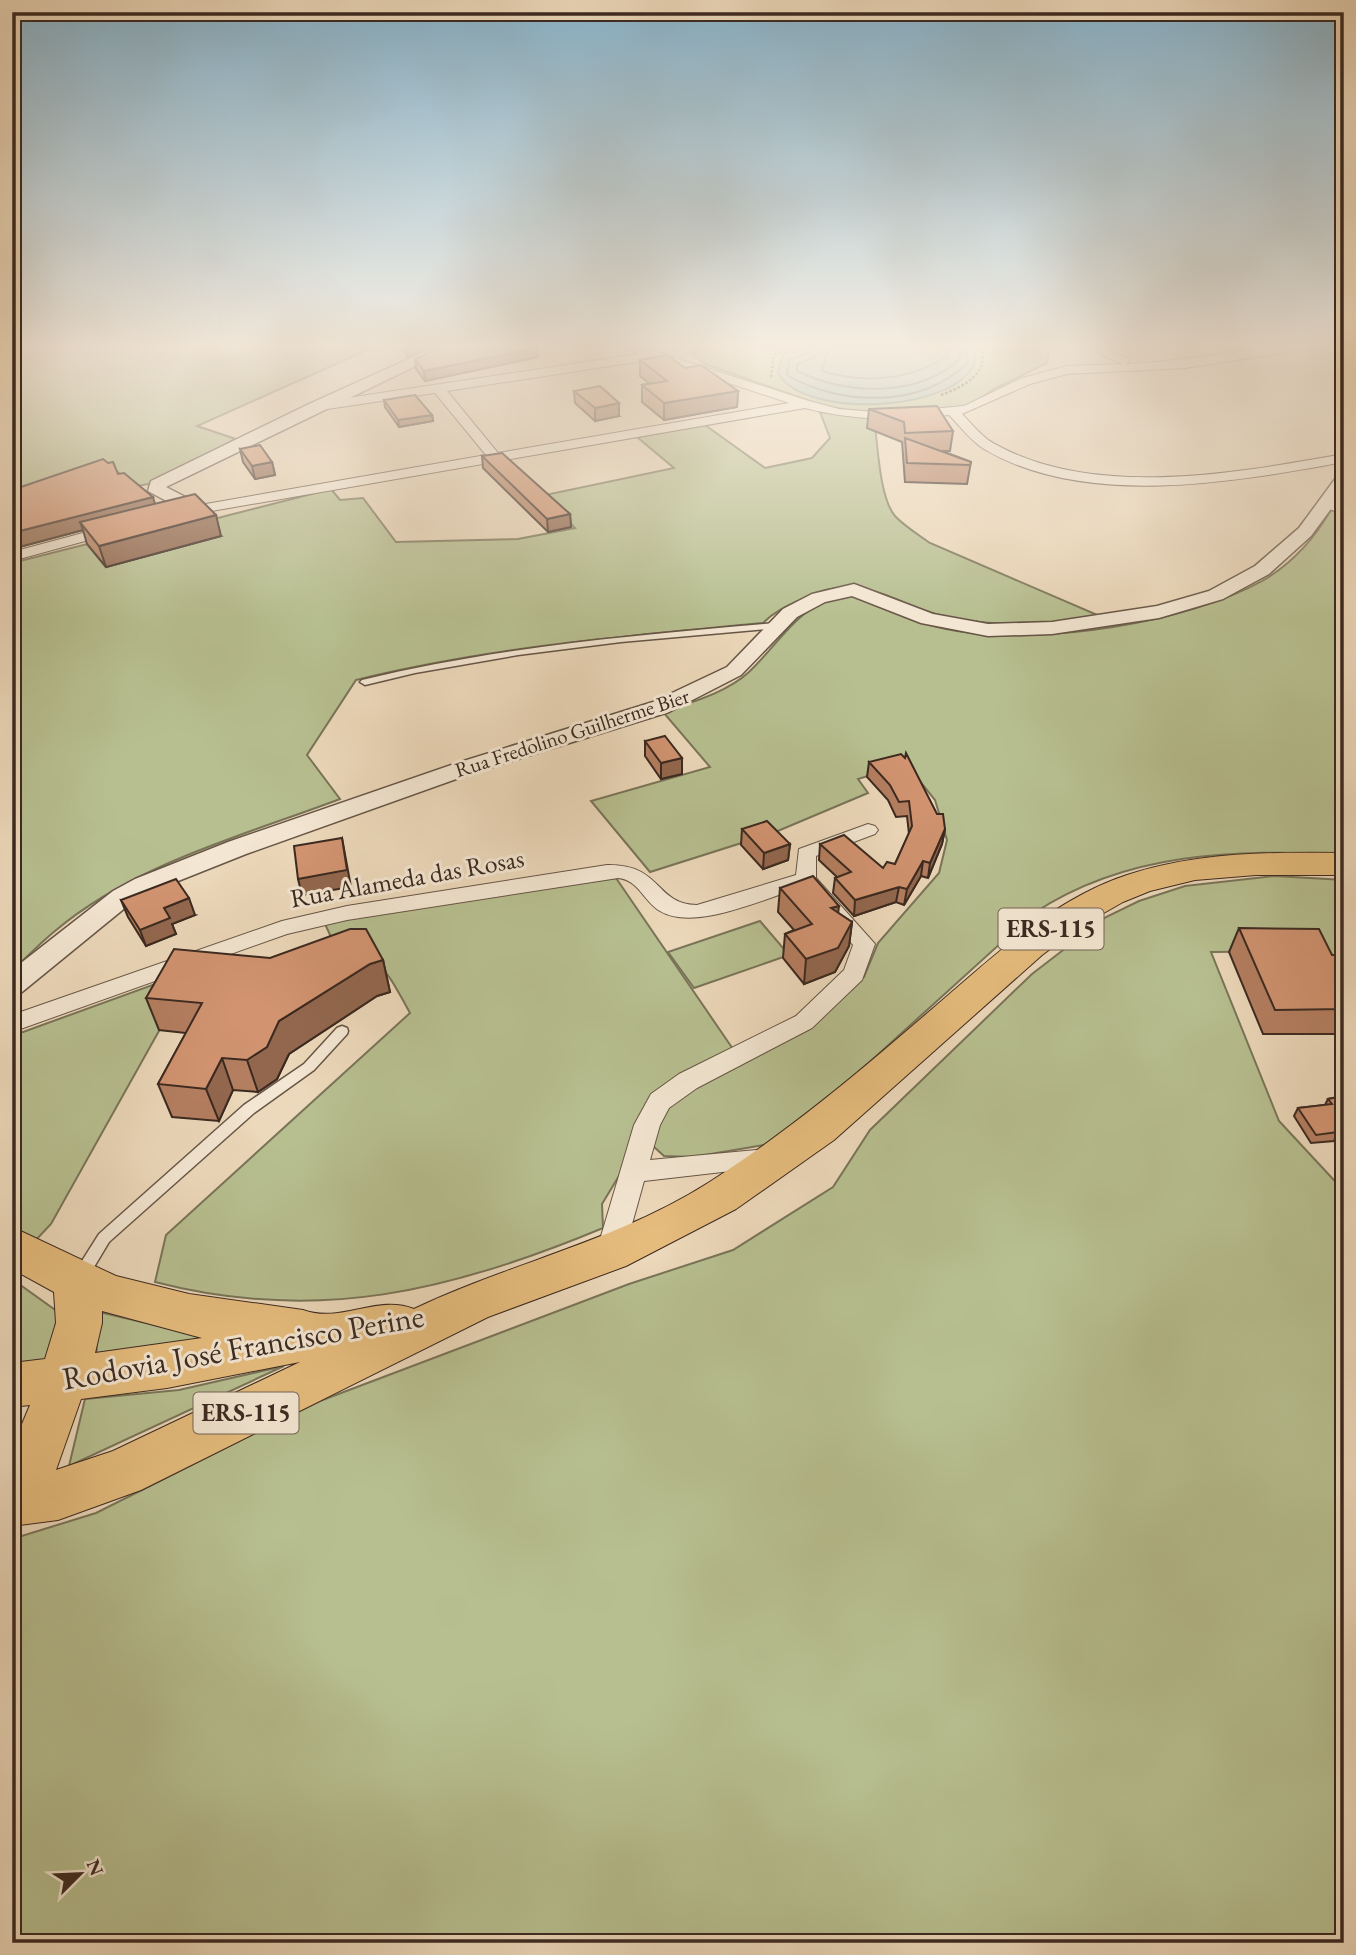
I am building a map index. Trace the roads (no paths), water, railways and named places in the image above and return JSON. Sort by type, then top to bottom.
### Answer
[{"type":"main road","name":"Rodovia José Francisco Perine","points":[[12,1500],[58,1495],[123,1472],[472,1303],[610,1253],[721,1197],[782,1156],[895,1065],[1060,922],[1112,893],[1181,873],[1344,864]]},
{"type":"main road","points":[[12,1246],[77,1283],[150,1307],[214,1320],[342,1335]]},
{"type":"main road","points":[[12,1492],[37,1456],[63,1381],[79,1323],[77,1283]]},
{"type":"main road","name":"Rodovia José Francisco Perine","points":[[12,1385],[63,1381],[180,1364],[342,1335],[472,1303]]},
{"type":"street","points":[[193,508],[157,491],[157,485],[256,435]]},
{"type":"street","points":[[477,435],[496,459]]},
{"type":"street","points":[[166,515],[193,508],[630,435]]},
{"type":"street","points":[[971,435],[998,453],[1047,468],[1089,476],[1158,481],[1217,478],[1344,458]]},
{"type":"street","name":"Rua Fredolino Guilherme Bier","points":[[12,985],[122,897],[144,885],[237,848],[453,772],[661,707],[734,671],[776,626],[803,606],[842,591],[866,593],[928,619],[988,630],[1052,628],[1159,612],[1216,594],[1251,578],[1334,507],[1344,479]]},
{"type":"street","points":[[12,557],[127,526]]},
{"type":"street","points":[[610,1253],[646,1125],[660,1101],[688,1081],[804,1022],[854,974],[864,944],[806,880],[806,853],[868,830]]},
{"type":"street","name":"Rua Alameda das Rosas","points":[[12,1024],[282,928],[347,913],[607,872],[628,873],[642,880],[663,906],[681,913],[698,912],[806,880]]},
{"type":"street","points":[[633,1172],[782,1156]]},
{"type":"lane","points":[[365,681],[417,668],[513,652],[776,626]]},
{"type":"lane","points":[[77,1283],[104,1238],[249,1109],[309,1067],[342,1031]]}]
